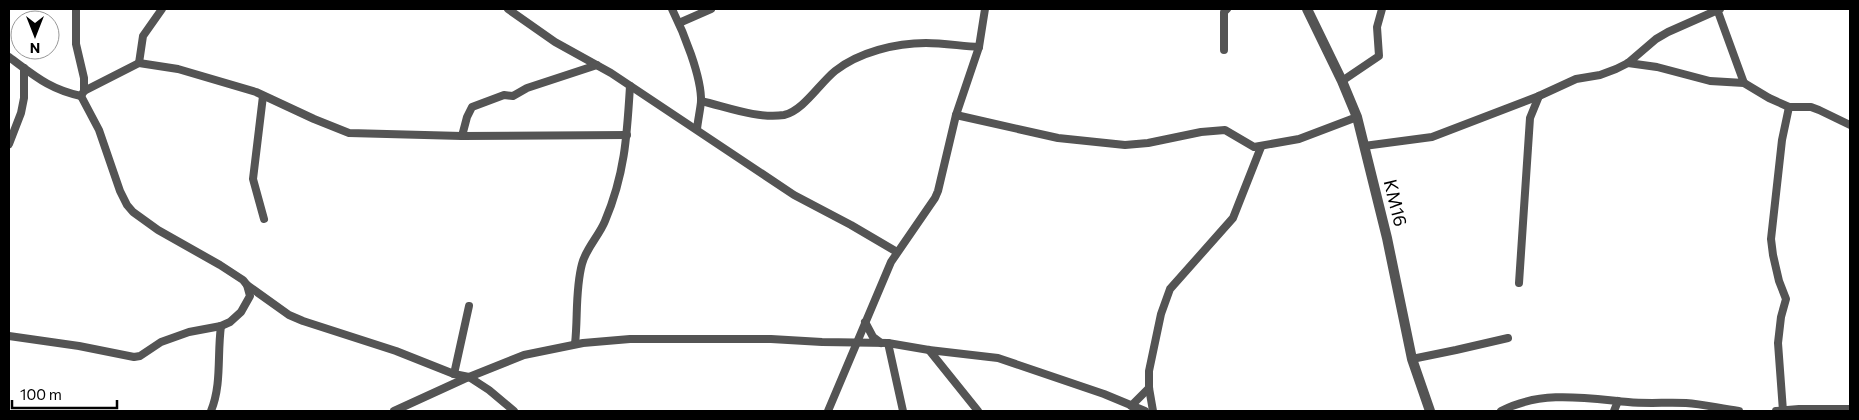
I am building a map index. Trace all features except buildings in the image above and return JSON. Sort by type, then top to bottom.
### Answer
[{"type":"street","points":[[76,9],[76,44],[84,78],[83,93],[99,130],[120,192],[133,212],[158,230],[220,265],[276,306],[296,318],[396,351],[454,374],[469,377],[489,390],[514,411]]},
{"type":"street","points":[[139,63],[143,36],[162,9]]},
{"type":"street","points":[[508,9],[555,42],[597,65],[697,129],[794,195],[897,252]]},
{"type":"street","points":[[672,9],[689,49],[699,85],[701,101],[697,129]]},
{"type":"street","points":[[679,23],[711,9]]},
{"type":"street","points":[[828,411],[847,363],[897,252],[935,198],[950,145],[956,115],[979,47],[985,9]]},
{"type":"street","points":[[1224,50],[1224,12],[1227,9]]},
{"type":"street","name":"KM16","points":[[1307,9],[1342,81],[1356,117],[1387,238],[1412,358],[1430,411]]},
{"type":"street","points":[[1342,81],[1379,56],[1377,27],[1381,9]]},
{"type":"street","points":[[1364,146],[1432,137],[1539,96],[1576,79],[1616,69],[1628,63],[1656,39],[1718,9],[1744,83]]},
{"type":"street","points":[[701,101],[769,116],[785,114],[794,111],[835,71],[856,58],[901,46],[926,43],[979,47]]},
{"type":"street","points":[[9,57],[50,86],[83,93],[139,63],[185,71],[263,96],[348,133],[462,136],[627,135]]},
{"type":"street","points":[[1628,63],[1657,66],[1710,81],[1744,83],[1769,98],[1789,106],[1819,110],[1850,125]]},
{"type":"street","points":[[462,136],[467,116],[472,107],[504,95],[512,96],[527,88],[597,65]]},
{"type":"street","points":[[9,143],[21,113],[24,98],[24,68]]},
{"type":"street","points":[[575,344],[578,318],[578,282],[584,257],[605,221],[621,176],[627,135],[630,86]]},
{"type":"street","points":[[263,96],[253,179],[264,219]]},
{"type":"street","points":[[1519,284],[1530,118],[1539,96]]},
{"type":"street","points":[[1783,411],[1778,343],[1781,317],[1786,299],[1779,281],[1771,239],[1782,140],[1789,106]]},
{"type":"street","points":[[956,115],[1058,138],[1125,145],[1148,143],[1201,132],[1225,130],[1254,148],[1299,139],[1356,117]]},
{"type":"street","points":[[1153,411],[1149,388],[1149,371],[1158,326],[1170,289],[1233,218],[1261,147]]},
{"type":"street","points":[[9,336],[79,346],[134,358],[161,342],[188,332],[221,326],[230,322],[248,302],[250,296],[247,284]]},
{"type":"street","points":[[454,374],[469,306]]},
{"type":"street","points":[[865,322],[873,337],[884,343],[903,411]]},
{"type":"street","points":[[211,411],[219,379],[218,351],[221,326]]},
{"type":"street","points":[[1412,358],[1508,338]]},
{"type":"street","points":[[394,411],[469,377],[524,355],[575,344],[630,339],[770,339],[884,343],[998,358],[1104,394],[1145,411]]},
{"type":"street","points":[[929,350],[978,411]]},
{"type":"street","points":[[1131,406],[1149,388]]},
{"type":"street","points":[[1501,411],[1534,400],[1562,396],[1618,401],[1685,403],[1739,411]]},
{"type":"street","points":[[1614,411],[1618,401]]},
{"type":"street","points":[[1776,411],[1850,409]]}]
